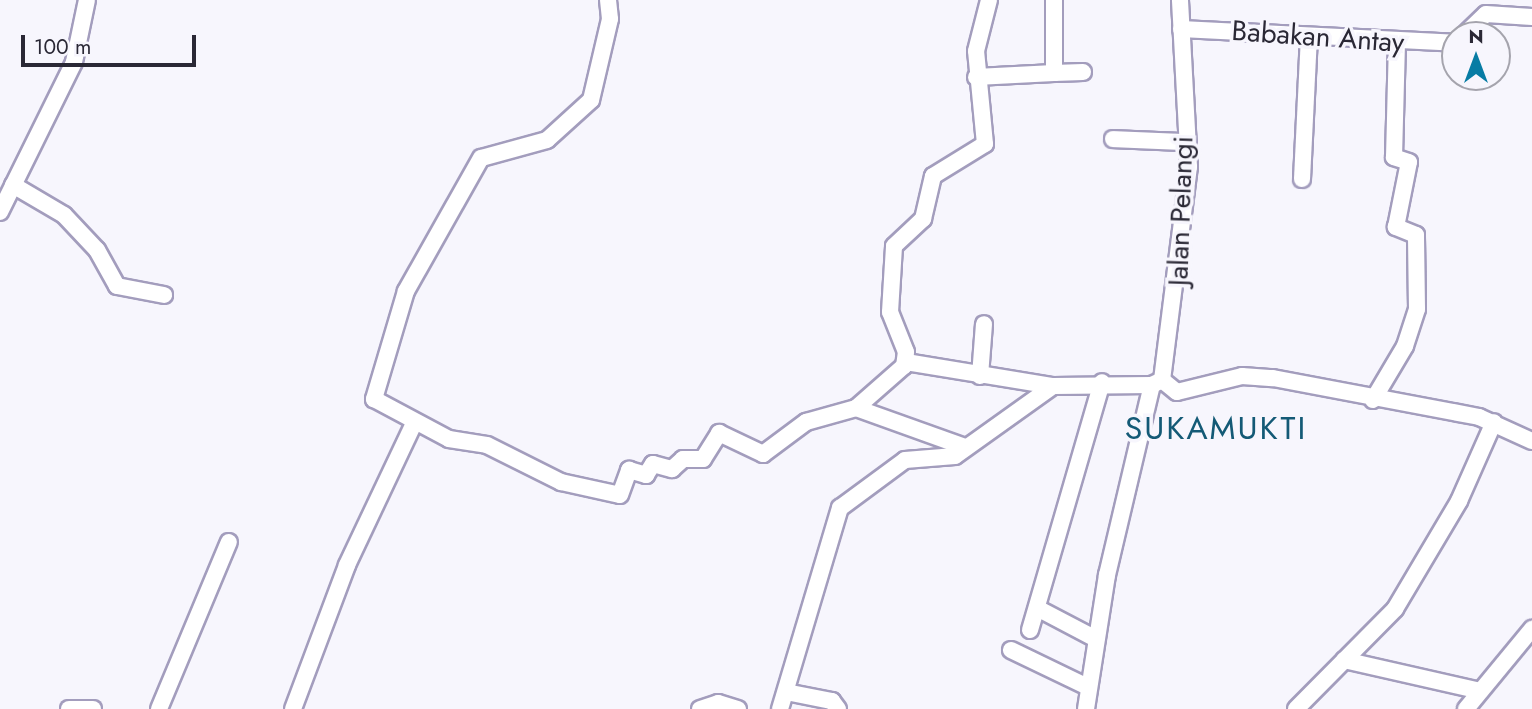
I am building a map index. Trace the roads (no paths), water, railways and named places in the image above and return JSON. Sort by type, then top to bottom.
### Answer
[{"type":"street","points":[[0,212],[74,62],[87,0]]},
{"type":"street","points":[[608,0],[610,19],[586,108],[547,140],[515,153],[484,154],[405,291],[374,399],[414,423],[449,439],[512,454],[561,482],[620,495],[629,470],[646,475],[653,464],[672,469],[682,459],[703,458],[719,433],[760,454],[806,422],[856,408],[906,362]]},
{"type":"street","points":[[906,362],[890,312],[894,246],[923,219],[933,176],[985,144],[976,77],[977,37],[989,0]]},
{"type":"street","points":[[1054,0],[1054,73]]},
{"type":"street","name":"Jalan Pelangi","points":[[1086,709],[1096,639],[1157,382],[1183,247],[1186,142],[1180,0]]},
{"type":"street","points":[[1479,21],[1486,14],[1532,17]]},
{"type":"street","name":"Babakan Antay","points":[[1181,29],[1397,43],[1441,43]]},
{"type":"street","points":[[1302,179],[1309,38]]},
{"type":"street","points":[[1373,400],[1405,346],[1417,309],[1416,235],[1396,227],[1409,162],[1394,157],[1397,43]]},
{"type":"street","points":[[976,77],[1083,72]]},
{"type":"street","points":[[1113,139],[1186,142]]},
{"type":"street","points":[[13,185],[64,215],[97,250],[117,286],[164,295]]},
{"type":"street","points":[[979,376],[984,324]]},
{"type":"street","points":[[906,362],[1053,386],[1102,382],[1157,382],[1177,392],[1242,376],[1273,378],[1494,422],[1532,441]]},
{"type":"street","points":[[1030,630],[1102,382]]},
{"type":"street","points":[[780,709],[840,508],[905,460],[952,457],[1053,386]]},
{"type":"street","points":[[856,408],[965,447]]},
{"type":"street","points":[[1296,709],[1395,609],[1459,501],[1494,422]]},
{"type":"street","points":[[293,709],[347,565],[414,423]]},
{"type":"street","points":[[159,709],[229,542]]},
{"type":"street","points":[[1037,608],[1096,639]]},
{"type":"street","points":[[1466,709],[1532,629]]},
{"type":"street","points":[[1011,650],[1088,687]]},
{"type":"street","points":[[1344,660],[1480,691]]},
{"type":"street","points":[[786,692],[832,701],[838,709]]},
{"type":"street","points":[[700,709],[718,703],[738,709]]},
{"type":"street","points":[[69,709],[93,709]]},
{"type":"district","name":"SUKAMUKTI","points":[[1216,428]]}]
